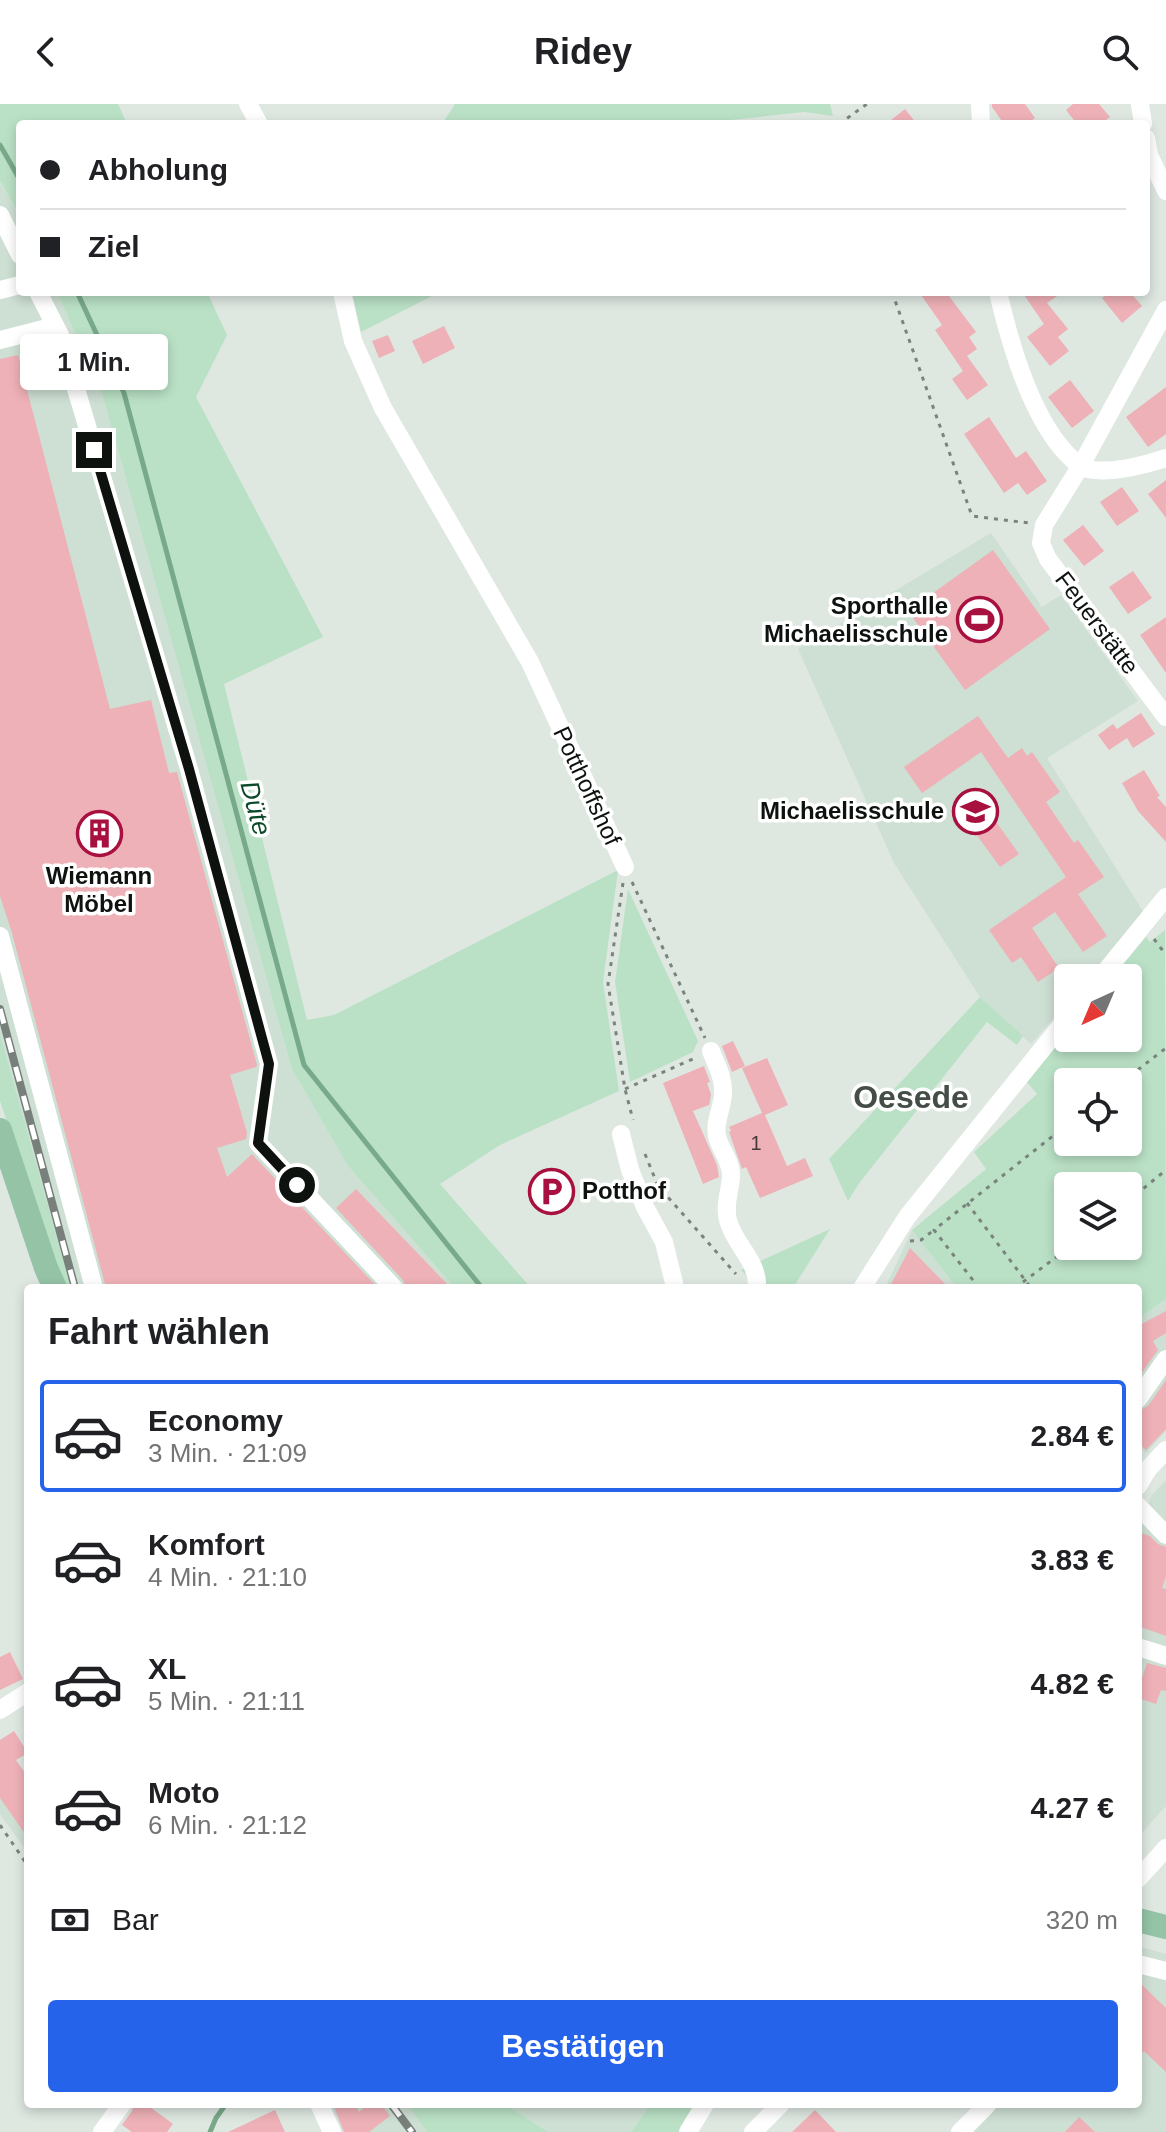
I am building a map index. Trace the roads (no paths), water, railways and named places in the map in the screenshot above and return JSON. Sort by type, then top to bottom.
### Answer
[{"type":"main road","points":[[0,1130],[53,1284]]},
{"type":"main road","points":[[1142,1921],[1166,1927]]},
{"type":"street","points":[[1150,157],[1166,191]]},
{"type":"street","points":[[0,215],[16,247]]},
{"type":"street","points":[[40,296],[60,335],[189,769],[269,1064],[258,1143],[390,1284]]},
{"type":"street","name":"Potthoffshof","points":[[343,296],[353,341],[383,408],[530,662],[625,867]]},
{"type":"street","points":[[999,296],[1006,325],[1039,416],[1064,452],[1080,467],[1107,470],[1166,458]]},
{"type":"street","points":[[1080,467],[1166,310]]},
{"type":"street","points":[[0,340],[55,326]]},
{"type":"street","name":"Feuerstätte","points":[[1080,467],[1044,525],[1041,543],[1048,559],[1166,717]]},
{"type":"street","points":[[1111,964],[1166,897]]},
{"type":"street","points":[[0,936],[93,1284]]},
{"type":"street","points":[[865,1284],[907,1217],[1054,1034]]},
{"type":"street","points":[[711,1051],[722,1079],[717,1136],[730,1165],[726,1206],[728,1222],[756,1270],[757,1284]]},
{"type":"street","points":[[628,1132],[630,1170],[664,1242],[674,1284]]},
{"type":"street","points":[[1142,1393],[1166,1359]]},
{"type":"street","points":[[1143,1464],[1166,1450]]},
{"type":"street","points":[[1142,1510],[1166,1535]]},
{"type":"street","points":[[1142,1648],[1166,1656]]},
{"type":"street","points":[[0,1710],[24,1695]]},
{"type":"street","points":[[1142,1875],[1166,1848]]},
{"type":"street","points":[[1142,1965],[1166,1971]]},
{"type":"street","points":[[102,2132],[119,2108]]},
{"type":"street","points":[[321,2108],[332,2132]]},
{"type":"street","points":[[688,2132],[703,2108]]},
{"type":"street","points":[[753,2132],[777,2108]]},
{"type":"street","points":[[960,2132],[984,2108]]},
{"type":"waterway","name":"Düte","points":[[0,145],[16,173]]},
{"type":"waterway","name":"Düte","points":[[79,296],[124,393],[304,1065],[479,1284]]},
{"type":"waterway","name":"Düte","points":[[210,2132],[223,2108]]},
{"type":"railway","points":[[0,1009],[74,1284]]},
{"type":"railway","points":[[394,2108],[412,2132]]},
{"type":"place","name":"Sporthalle Michaelisschule","points":[[979,620]]},
{"type":"place","name":"Michaelisschule","points":[[975,811]]},
{"type":"place","name":"Wiemann Möbel","points":[[99,834]]},
{"type":"place","name":"Potthof","points":[[551,1191]]},
{"type":"district","name":"Oesede","points":[[911,1097]]}]
